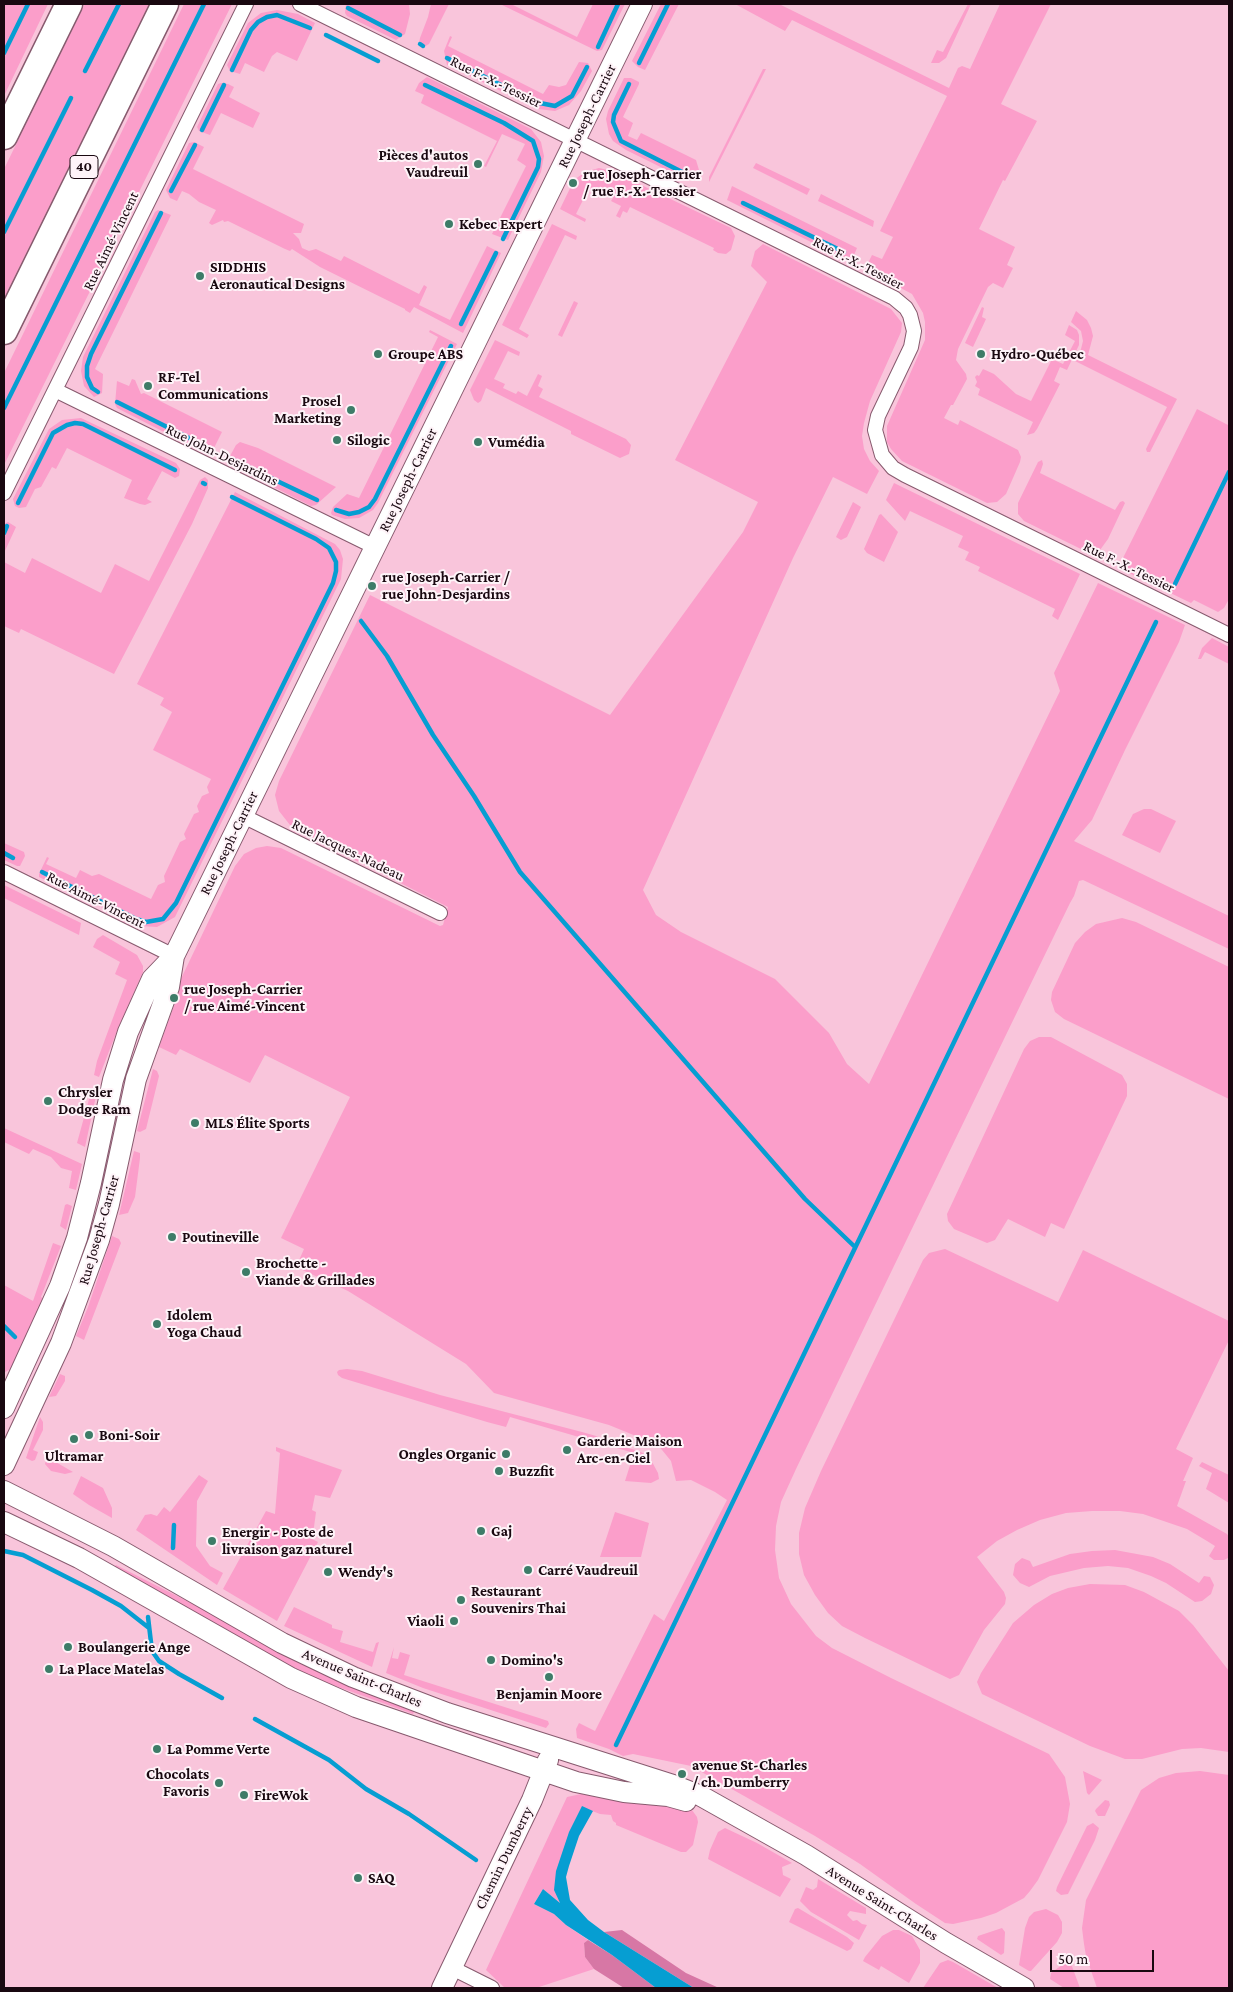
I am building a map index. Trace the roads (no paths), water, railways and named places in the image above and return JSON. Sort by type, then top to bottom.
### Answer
[{"type":"highway","points":[[4,136],[69,4]]},
{"type":"highway","name":"40","points":[[4,331],[165,4]]},
{"type":"street","name":"Rue Aimé-Vincent","points":[[4,493],[246,4]]},
{"type":"street","name":"Rue F.-X.-Tessier","points":[[300,4],[886,292],[901,302],[906,308],[913,324],[914,340],[878,416],[874,430],[882,455],[893,468],[1229,635]]},
{"type":"street","name":"Rue Joseph-Carrier","points":[[4,1465],[61,1343],[99,1240],[109,1204],[136,1080],[169,986],[174,956],[642,4]]},
{"type":"street","name":"Rue John-Desjardins","points":[[55,390],[375,547]]},
{"type":"street","name":"Rue Jacques-Nadeau","points":[[243,816],[440,913]]},
{"type":"street","name":"Rue Aimé-Vincent","points":[[4,872],[174,956]]},
{"type":"street","name":"Rue Joseph-Carrier","points":[[4,1408],[60,1286],[77,1238],[112,1085],[128,1032],[152,979],[174,956]]},
{"type":"street","name":"Avenue Saint-Charles","points":[[4,1491],[113,1546],[282,1643],[353,1678],[439,1711],[682,1788],[713,1802],[806,1855],[946,1943],[1024,1988]]},
{"type":"street","name":"Avenue Saint-Charles","points":[[4,1522],[79,1558],[264,1663],[314,1689],[370,1712],[576,1782],[624,1792],[668,1796],[740,1819]]},
{"type":"street","name":"Chemin Dumberry","points":[[442,1988],[532,1800],[554,1747]]},
{"type":"street","points":[[452,1968],[492,1988]]},
{"type":"water","points":[[582,1806],[593,1811],[579,1836],[566,1877],[570,1900],[588,1920],[604,1932],[694,1988],[656,1988],[612,1955],[566,1925],[554,1914],[534,1904],[543,1889],[560,1903],[554,1890],[556,1871],[569,1832]]},
{"type":"waterway","points":[[4,53],[28,4]]},
{"type":"waterway","points":[[85,71],[119,4]]},
{"type":"waterway","points":[[4,408],[204,4]]},
{"type":"waterway","points":[[598,47],[618,4]]},
{"type":"waterway","points":[[639,63],[668,4]]},
{"type":"waterway","points":[[348,8],[400,35]]},
{"type":"waterway","points":[[232,70],[251,30],[258,22],[267,17],[277,15],[310,28]]},
{"type":"waterway","points":[[326,35],[378,61]]},
{"type":"waterway","points":[[447,58],[535,102],[555,106],[572,96],[587,67]]},
{"type":"waterway","points":[[629,84],[614,115],[613,122],[621,141],[690,176]]},
{"type":"waterway","points":[[202,130],[224,85]]},
{"type":"waterway","points":[[425,85],[504,123],[533,141],[539,159],[538,167],[503,239]]},
{"type":"waterway","points":[[4,232],[71,98]]},
{"type":"waterway","points":[[171,191],[195,145]]},
{"type":"waterway","points":[[743,203],[844,252]]},
{"type":"waterway","points":[[98,392],[92,388],[87,377],[87,366],[91,354],[161,213]]},
{"type":"waterway","points":[[461,324],[496,253]]},
{"type":"waterway","points":[[336,510],[349,514],[359,512],[369,507],[375,499],[451,346]]},
{"type":"waterway","points":[[117,402],[203,445]]},
{"type":"waterway","points":[[18,503],[53,433],[75,423],[83,424],[175,470]]},
{"type":"waterway","points":[[231,459],[317,500]]},
{"type":"waterway","points":[[1175,584],[1229,472]]},
{"type":"waterway","points":[[42,872],[136,919],[146,922],[163,919],[176,903],[333,583],[336,571],[336,562],[329,548],[316,539],[232,497]]},
{"type":"waterway","points":[[4,533],[7,526]]},
{"type":"waterway","points":[[361,621],[387,656],[433,735],[474,796],[520,872],[805,1199],[855,1247]]},
{"type":"waterway","points":[[616,1745],[1156,622]]},
{"type":"waterway","points":[[4,853],[13,858]]},
{"type":"waterway","points":[[4,1326],[15,1337]]},
{"type":"waterway","points":[[173,1548],[174,1525]]},
{"type":"waterway","points":[[4,1551],[23,1555],[92,1590],[121,1606],[149,1628]]},
{"type":"waterway","points":[[148,1617],[152,1651],[159,1661],[222,1698]]},
{"type":"waterway","points":[[255,1719],[329,1760],[366,1789],[409,1814],[476,1860]]},
{"type":"place","name":"Pièces d'autos Vaudreuil","points":[[478,164]]},
{"type":"place","name":"rue Joseph-Carrier / rue F.-X.-Tessier","points":[[573,183]]},
{"type":"place","name":"Kebec Expert","points":[[449,224]]},
{"type":"place","name":"SIDDHIS Aeronautical Designs","points":[[200,276]]},
{"type":"place","name":"Groupe ABS","points":[[378,354]]},
{"type":"place","name":"Hydro-Québec","points":[[981,354]]},
{"type":"place","name":"RF-Tel Communications","points":[[148,386]]},
{"type":"place","name":"Prosel Marketing","points":[[351,410]]},
{"type":"place","name":"Silogic","points":[[337,440]]},
{"type":"place","name":"Vumédia","points":[[478,442]]},
{"type":"place","name":"rue Joseph-Carrier / rue John-Desjardins","points":[[372,586]]},
{"type":"place","name":"rue Joseph-Carrier / rue Aimé-Vincent","points":[[174,998]]},
{"type":"place","name":"Chrysler Dodge Ram","points":[[48,1101]]},
{"type":"place","name":"MLS Élite Sports","points":[[195,1123]]},
{"type":"place","name":"Poutineville","points":[[172,1237]]},
{"type":"place","name":"Brochette - Viande & Grillades","points":[[246,1272]]},
{"type":"place","name":"Idolem Yoga Chaud","points":[[157,1324]]},
{"type":"place","name":"Boni-Soir","points":[[89,1435]]},
{"type":"place","name":"Ultramar","points":[[74,1439]]},
{"type":"place","name":"Garderie Maison Arc-en-Ciel","points":[[567,1450]]},
{"type":"place","name":"Ongles Organic","points":[[506,1454]]},
{"type":"place","name":"Buzzfit","points":[[499,1471]]},
{"type":"place","name":"Gaj","points":[[481,1531]]},
{"type":"place","name":"Energir - Poste de livraison gaz naturel","points":[[212,1541]]},
{"type":"place","name":"Carré Vaudreuil","points":[[528,1570]]},
{"type":"place","name":"Wendy's","points":[[328,1572]]},
{"type":"place","name":"Restaurant Souvenirs Thai","points":[[461,1600]]},
{"type":"place","name":"Viaoli","points":[[454,1621]]},
{"type":"place","name":"Boulangerie Ange","points":[[68,1647]]},
{"type":"place","name":"Domino's","points":[[491,1660]]},
{"type":"place","name":"La Place Matelas","points":[[49,1669]]},
{"type":"place","name":"Benjamin Moore","points":[[549,1677]]},
{"type":"place","name":"La Pomme Verte","points":[[157,1749]]},
{"type":"place","name":"avenue St-Charles / ch. Dumberry","points":[[682,1774]]},
{"type":"place","name":"Chocolats Favoris","points":[[219,1783]]},
{"type":"place","name":"FireWok","points":[[244,1795]]},
{"type":"place","name":"SAQ","points":[[358,1878]]}]
